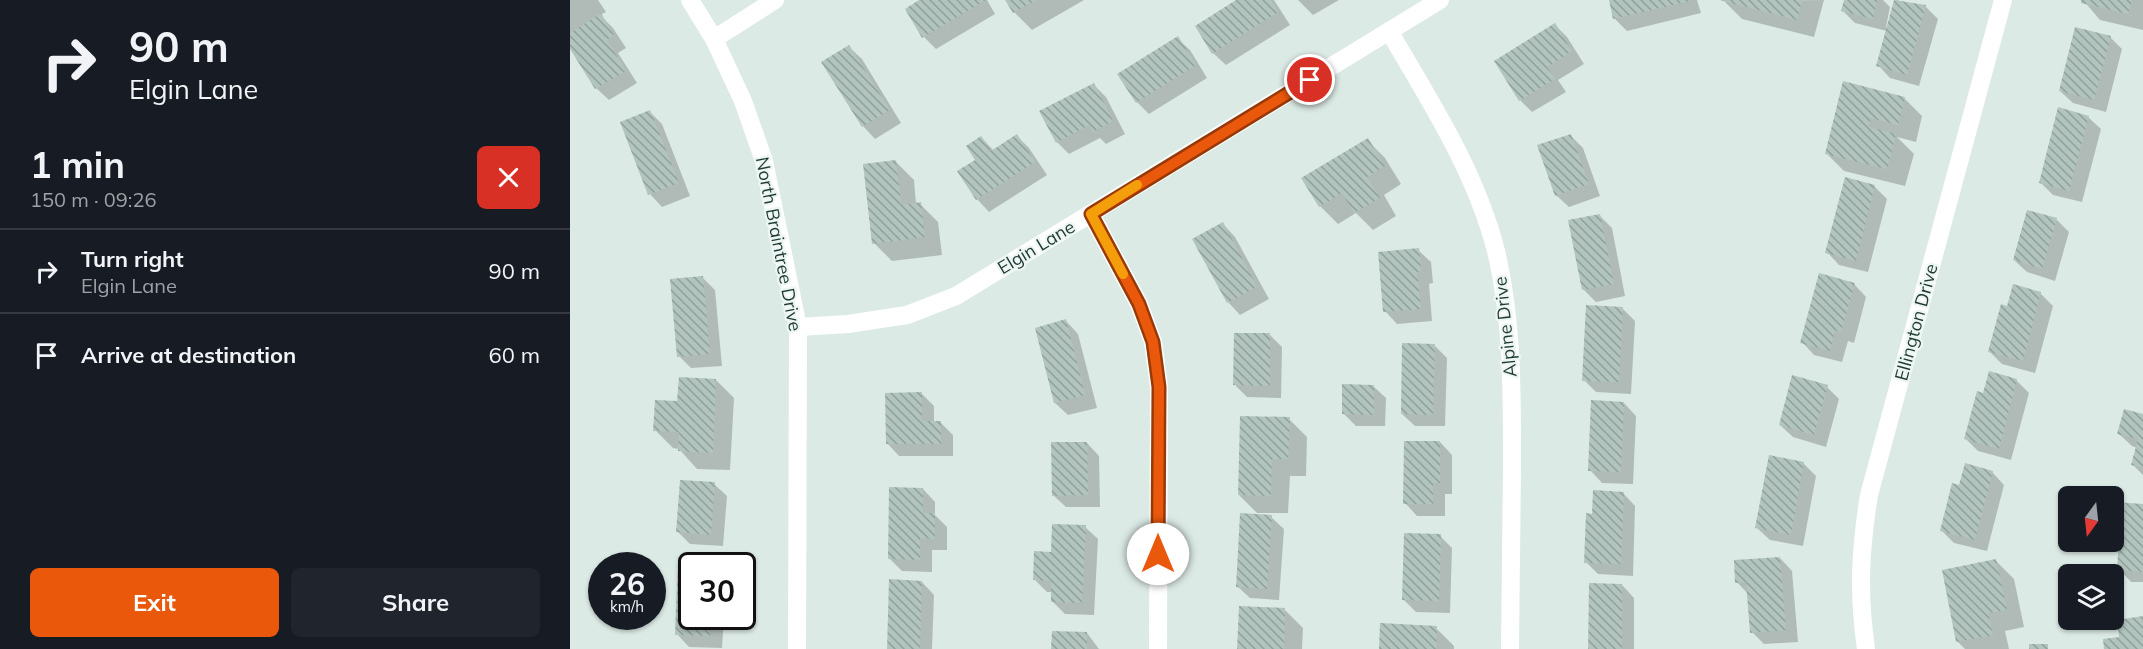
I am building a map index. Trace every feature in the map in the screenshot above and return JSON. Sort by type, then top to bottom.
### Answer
[{"type":"street","name":"North Braintree Drive","points":[[690,0],[714,39],[743,100],[764,160],[798,327],[797,649]]},
{"type":"street","points":[[714,39],[775,0]]},
{"type":"street","name":"Elgin Lane","points":[[798,327],[848,324],[908,315],[956,296],[1440,0]]},
{"type":"street","name":"Ellington Drive","points":[[1866,649],[1859,602],[1861,544],[1869,495],[2003,0]]},
{"type":"street","name":"Alpine Drive","points":[[1389,32],[1443,123],[1473,184],[1496,250],[1507,318],[1512,388],[1510,649]]},
{"type":"street","points":[[1091,214],[1139,304],[1153,342],[1159,387],[1158,649]]},
{"type":"building","points":[[919,0],[986,0],[922,38],[905,9]]},
{"type":"building","points":[[1005,0],[1036,0],[1013,13]]},
{"type":"building","points":[[1236,0],[1271,0],[1278,12],[1212,54],[1195,26]]},
{"type":"building","points":[[1609,0],[1690,0],[1690,1],[1613,19]]},
{"type":"building","points":[[1720,0],[1802,0],[1797,20]]},
{"type":"building","points":[[1844,0],[1877,0],[1873,19],[1841,11]]},
{"type":"building","points":[[1894,0],[1926,5],[1907,75],[1876,66]]},
{"type":"building","points":[[2081,0],[2132,0],[2128,14],[2081,3]]},
{"type":"building","points":[[601,13],[614,35],[607,40],[626,71],[595,89],[570,49],[570,33]]},
{"type":"building","points":[[1555,23],[1572,51],[1547,67],[1555,79],[1519,101],[1494,61]]},
{"type":"building","points":[[2075,27],[2111,36],[2094,100],[2059,91]]},
{"type":"building","points":[[1178,36],[1196,65],[1136,103],[1117,74]]},
{"type":"building","points":[[849,45],[890,110],[862,127],[821,62]]},
{"type":"building","points":[[1843,81],[1905,97],[1898,125],[1871,118],[1869,127],[1896,134],[1887,169],[1825,154]]},
{"type":"building","points":[[1094,83],[1113,121],[1093,132],[1089,125],[1056,143],[1039,111]]},
{"type":"building","points":[[2058,107],[2089,116],[2069,191],[2039,183]]},
{"type":"building","points":[[650,110],[679,183],[648,195],[620,122]]},
{"type":"building","points":[[1017,134],[1035,162],[976,200],[957,171],[975,160],[966,146],[981,136],[991,151]]},
{"type":"building","points":[[1571,134],[1589,184],[1555,196],[1537,145]]},
{"type":"building","points":[[1368,138],[1385,166],[1367,177],[1380,198],[1354,213],[1342,193],[1319,207],[1301,178]]},
{"type":"building","points":[[896,160],[901,205],[921,202],[925,237],[872,244],[863,164]]},
{"type":"building","points":[[1845,177],[1875,185],[1856,261],[1825,253]]},
{"type":"building","points":[[2027,210],[2057,218],[2042,269],[2013,260]]},
{"type":"building","points":[[1600,214],[1614,284],[1582,290],[1568,220]]},
{"type":"building","points":[[1223,222],[1257,287],[1227,303],[1192,239]]},
{"type":"building","points":[[1419,248],[1421,271],[1417,272],[1421,309],[1383,312],[1378,252]]},
{"type":"building","points":[[1819,273],[1855,283],[1841,332],[1835,330],[1830,351],[1800,343]]},
{"type":"building","points":[[703,276],[710,354],[677,357],[670,279]]},
{"type":"building","points":[[2013,284],[2041,292],[2023,361],[1988,352],[2001,304],[2007,306]]},
{"type":"building","points":[[1586,305],[1623,307],[1619,382],[1582,381]]},
{"type":"building","points":[[1066,319],[1085,395],[1054,403],[1035,328]]},
{"type":"building","points":[[1234,333],[1270,333],[1270,386],[1233,385]]},
{"type":"building","points":[[1402,343],[1435,344],[1433,415],[1401,414]]},
{"type":"building","points":[[1989,371],[2017,379],[1999,449],[1964,439],[1977,391],[1983,393]]},
{"type":"building","points":[[1792,375],[1828,385],[1814,435],[1779,425]]},
{"type":"building","points":[[679,377],[716,379],[713,453],[678,451],[679,432],[653,431],[655,400],[677,401]]},
{"type":"building","points":[[1342,384],[1374,385],[1374,415],[1342,414]]},
{"type":"building","points":[[922,392],[922,421],[941,421],[941,444],[886,444],[885,393]]},
{"type":"building","points":[[1591,400],[1624,402],[1621,472],[1588,471]]},
{"type":"building","points":[[2124,409],[2143,414],[2143,468],[2131,465],[2138,439],[2117,434]]},
{"type":"building","points":[[1240,416],[1290,417],[1288,459],[1272,459],[1271,496],[1238,495]]},
{"type":"building","points":[[1404,441],[1440,441],[1440,483],[1433,483],[1433,504],[1403,504]]},
{"type":"building","points":[[1051,442],[1087,442],[1088,495],[1052,496]]},
{"type":"building","points":[[1769,455],[1804,462],[1791,535],[1755,528]]},
{"type":"building","points":[[1965,463],[1993,471],[1975,540],[1940,531],[1952,483],[1959,485]]},
{"type":"building","points":[[680,480],[715,482],[711,535],[676,532]]},
{"type":"building","points":[[889,487],[923,488],[923,513],[935,513],[935,539],[920,538],[920,560],[888,559]]},
{"type":"building","points":[[1593,490],[1624,492],[1621,564],[1584,563],[1586,513],[1592,514]]},
{"type":"building","points":[[2124,503],[2143,504],[2143,572],[2124,571],[2124,564],[2117,564],[2118,552],[2124,552]]},
{"type":"building","points":[[1240,513],[1272,515],[1267,589],[1236,587]]},
{"type":"building","points":[[1052,524],[1086,525],[1082,603],[1051,602],[1051,581],[1033,580],[1034,551],[1051,552]]},
{"type":"building","points":[[1404,533],[1441,534],[1439,601],[1402,600]]},
{"type":"building","points":[[1780,557],[1786,630],[1750,633],[1746,582],[1735,583],[1734,560]]},
{"type":"building","points":[[1996,559],[2007,610],[1988,613],[1993,635],[1956,642],[1942,570]]},
{"type":"building","points":[[678,563],[678,630],[710,630],[710,636],[675,635]]},
{"type":"building","points":[[889,579],[922,581],[920,649],[887,649]]},
{"type":"building","points":[[1589,583],[1622,584],[1622,649],[1588,649]]},
{"type":"building","points":[[1239,606],[1285,608],[1284,649],[1237,649]]},
{"type":"building","points":[[2143,616],[2143,649],[2104,649],[2103,639],[2119,637],[2118,630],[2124,630],[2124,619]]},
{"type":"building","points":[[1380,623],[1437,626],[1436,649],[1379,649]]},
{"type":"building","points":[[1052,631],[1087,632],[1087,649],[1051,649]]},
{"type":"building","points":[[2029,644],[2048,644],[2048,649],[2029,649]]},
{"type":"slow traffic","points":[[1123,274],[1091,214],[1137,185]]},
{"type":"route","points":[[1158,554],[1159,387],[1153,342],[1139,304],[1091,214],[1310,80]]}]
